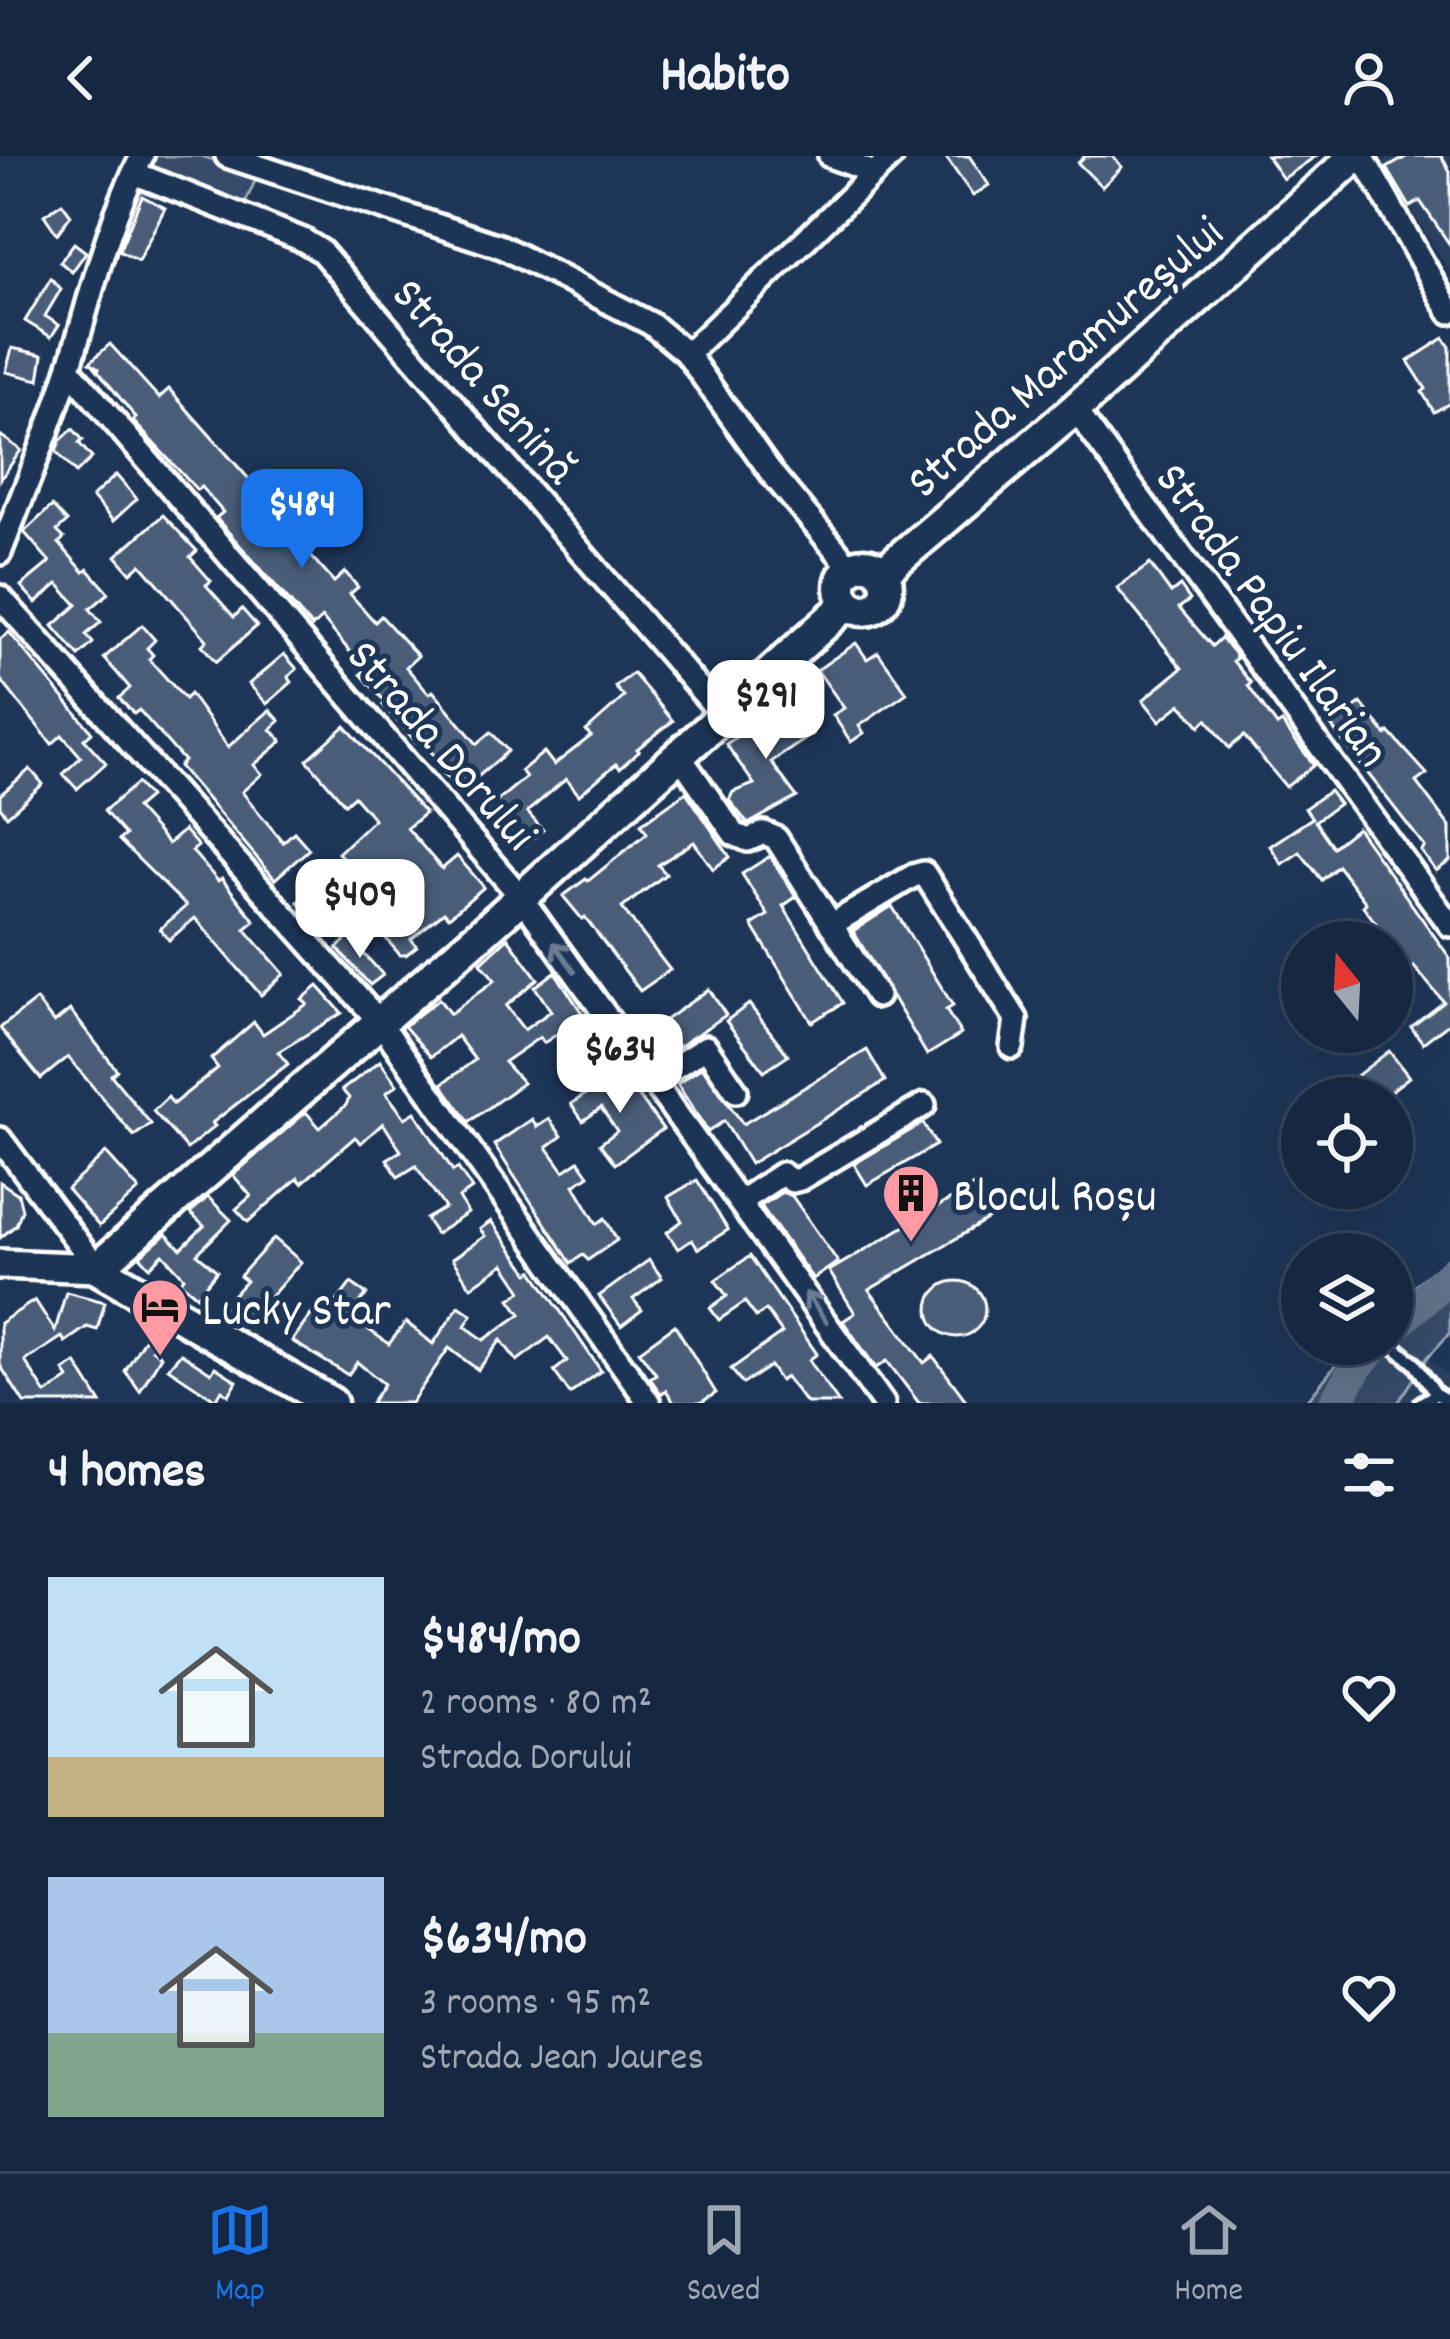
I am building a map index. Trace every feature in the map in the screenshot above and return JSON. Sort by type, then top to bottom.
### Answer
[{"type":"main road","name":"Strada Maramureșului","points":[[97,1268],[521,898],[847,604],[861,610],[877,606],[887,588],[883,573],[1358,156]]},
{"type":"main road","points":[[847,604],[841,582],[851,568],[870,565],[883,573]]},
{"type":"main road","points":[[97,1268],[332,1403]]},
{"type":"street","points":[[227,156],[502,247],[633,314],[687,354],[761,459],[851,568]]},
{"type":"street","points":[[830,156],[874,173]]},
{"type":"street","points":[[687,354],[892,156]]},
{"type":"street","points":[[1358,156],[1450,312]]},
{"type":"street","points":[[0,553],[69,369],[96,266],[138,164]]},
{"type":"street","name":"Strada Senină","points":[[138,164],[321,251],[723,716]]},
{"type":"street","name":"Strada Dorului","points":[[69,369],[521,898],[884,1403]]},
{"type":"street","name":"Strada Papiu Ilarian","points":[[1075,409],[1450,925]]},
{"type":"street","points":[[0,597],[379,1021],[649,1403]]},
{"type":"street","points":[[679,755],[734,834],[741,839],[764,833],[776,838],[877,996]]},
{"type":"street","points":[[831,926],[924,873],[1016,1019],[1012,1046]]},
{"type":"street","points":[[653,1081],[706,1047],[736,1091]]},
{"type":"street","points":[[741,1201],[782,1174],[792,1181],[800,1179],[924,1106]]},
{"type":"street","points":[[0,1138],[97,1268]]},
{"type":"street","points":[[0,1264],[97,1268]]},
{"type":"lane","points":[[1413,1362],[1436,1394],[1450,1402]]},
{"type":"lane","points":[[1421,1403],[1436,1394]]},
{"type":"shaded area","points":[[152,156],[201,156],[258,174],[244,206],[146,169]]},
{"type":"shaded area","points":[[1390,156],[1450,156],[1450,272],[1382,162]]},
{"type":"shaded area","points":[[1450,1256],[1450,1333],[1398,1403],[1305,1403],[1336,1365],[1413,1365],[1413,1287]]},
{"type":"shaded area","points":[[1428,1357],[1450,1377],[1450,1403],[1398,1403]]},
{"type":"building","points":[[945,156],[969,156],[989,185],[973,196]]},
{"type":"building","points":[[1085,156],[1112,156],[1122,167],[1102,187],[1078,163]]},
{"type":"building","points":[[1267,156],[1316,156],[1283,179]]},
{"type":"building","points":[[1408,156],[1441,156],[1450,171],[1450,245],[1420,201],[1410,207],[1387,168]]},
{"type":"building","points":[[142,196],[165,208],[138,261],[119,251]]},
{"type":"building","points":[[62,203],[71,215],[57,234],[44,215]]},
{"type":"building","points":[[74,243],[86,252],[72,272],[60,262]]},
{"type":"building","points":[[51,278],[61,289],[45,316],[59,325],[51,337],[25,321]]},
{"type":"building","points":[[1444,338],[1450,347],[1450,403],[1434,412],[1408,361]]},
{"type":"building","points":[[110,344],[159,398],[169,389],[272,505],[277,501],[300,527],[326,504],[344,524],[309,554],[334,582],[345,572],[358,587],[350,594],[375,622],[381,616],[418,656],[406,667],[477,744],[491,732],[508,751],[460,792],[420,739],[416,742],[383,705],[386,703],[361,674],[365,670],[322,618],[312,627],[216,518],[223,512],[133,421],[136,418],[90,362]]},
{"type":"building","points":[[12,348],[43,355],[39,380],[6,372]]},
{"type":"building","points":[[73,429],[92,458],[76,473],[56,451]]},
{"type":"building","points":[[0,435],[21,450],[0,480]]},
{"type":"building","points":[[116,475],[137,499],[113,521],[92,497]]},
{"type":"building","points":[[52,506],[67,522],[57,531],[64,538],[59,543],[109,593],[90,609],[101,622],[86,635],[93,643],[79,656],[53,626],[77,605],[58,584],[36,603],[21,586],[50,562],[24,532]]},
{"type":"building","points":[[163,515],[197,551],[190,557],[211,581],[206,585],[234,617],[242,609],[257,626],[216,662],[202,645],[207,640],[141,564],[131,573],[116,556]]},
{"type":"building","points":[[1150,564],[1171,593],[1180,586],[1190,600],[1179,608],[1212,646],[1221,638],[1277,726],[1282,723],[1314,765],[1286,787],[1244,736],[1229,748],[1207,719],[1200,726],[1181,704],[1160,721],[1143,700],[1182,668],[1117,588]]},
{"type":"building","points":[[142,625],[155,640],[147,648],[153,655],[149,659],[185,699],[190,694],[228,747],[270,710],[280,721],[271,729],[282,741],[254,765],[262,774],[242,792],[283,842],[294,832],[309,849],[275,879],[179,766],[184,761],[139,710],[134,714],[119,698],[130,688],[104,658]]},
{"type":"building","points":[[9,632],[92,732],[84,739],[106,763],[77,789],[63,774],[81,757],[62,735],[52,744],[0,679],[0,639]]},
{"type":"building","points":[[856,643],[867,659],[878,652],[907,693],[859,726],[864,733],[851,742],[833,715],[844,708],[817,670]]},
{"type":"building","points":[[284,654],[297,669],[288,677],[292,682],[267,704],[249,684]]},
{"type":"building","points":[[633,673],[673,721],[620,768],[616,764],[579,795],[566,779],[527,812],[543,830],[520,848],[485,811],[526,777],[521,771],[544,752],[554,765],[591,736],[586,731],[624,697],[615,687]]},
{"type":"building","points":[[1361,703],[1427,774],[1416,782],[1450,827],[1450,861],[1436,871],[1421,851],[1425,847],[1331,726]]},
{"type":"building","points":[[783,704],[791,716],[798,711],[813,734],[771,762],[797,797],[748,824],[729,800],[733,792],[754,784],[726,744]]},
{"type":"building","points":[[345,726],[425,813],[407,828],[442,869],[457,856],[484,887],[449,917],[444,912],[411,939],[417,946],[406,955],[400,955],[382,934],[397,921],[365,883],[317,925],[298,902],[346,861],[338,853],[374,819],[354,796],[345,804],[307,760]]},
{"type":"building","points":[[30,769],[43,784],[7,816],[0,807],[0,795]]},
{"type":"building","points":[[137,783],[149,797],[136,808],[168,844],[184,830],[198,846],[192,851],[255,921],[245,929],[284,974],[261,995],[195,918],[169,940],[160,929],[186,906],[119,840],[125,835],[104,811]]},
{"type":"building","points":[[1329,791],[1339,804],[1315,821],[1333,847],[1357,828],[1450,958],[1450,1022],[1423,1043],[1413,1025],[1444,1002],[1413,968],[1413,921],[1374,921],[1338,866],[1322,880],[1300,852],[1282,864],[1270,846],[1312,818],[1305,808]]},
{"type":"building","points":[[686,792],[730,857],[713,869],[694,842],[658,865],[666,874],[622,908],[670,970],[640,991],[585,917],[563,896],[647,833],[641,824]]},
{"type":"building","points":[[770,856],[796,897],[783,906],[843,1003],[812,1022],[752,925],[768,915],[742,874]]},
{"type":"building","points":[[892,906],[953,1006],[946,1010],[961,1034],[927,1055],[853,931]]},
{"type":"building","points":[[349,937],[383,975],[370,985],[337,948]]},
{"type":"building","points":[[508,938],[538,979],[506,1006],[524,1030],[551,1011],[535,987],[555,972],[584,1016],[544,1043],[540,1037],[504,1062],[523,1083],[469,1122],[442,1084],[475,1060],[457,1036],[431,1057],[404,1026],[439,999],[450,1014],[495,980],[481,963]]},
{"type":"building","points":[[318,986],[342,1013],[278,1052],[288,1064],[212,1123],[215,1126],[187,1149],[153,1111],[168,1097],[173,1104],[218,1068],[211,1059],[254,1022],[263,1034],[307,1004],[302,999]]},
{"type":"building","points":[[709,989],[726,1015],[678,1047],[661,1023]]},
{"type":"building","points":[[36,1000],[54,1023],[70,1010],[117,1070],[111,1075],[151,1124],[134,1136],[68,1057],[41,1079],[0,1028]]},
{"type":"building","points":[[749,1004],[788,1055],[764,1071],[726,1021]]},
{"type":"building","points":[[867,1050],[885,1081],[750,1164],[724,1121],[708,1132],[677,1084],[702,1067],[743,1124]]},
{"type":"building","points":[[1391,1053],[1409,1077],[1355,1077]]},
{"type":"building","points":[[380,1061],[397,1085],[386,1093],[405,1118],[415,1112],[453,1171],[458,1168],[472,1189],[459,1198],[468,1213],[436,1234],[426,1219],[445,1208],[416,1166],[398,1177],[387,1159],[401,1151],[383,1123],[361,1143],[355,1137],[302,1183],[298,1178],[248,1222],[236,1209],[251,1196],[233,1175],[306,1112],[320,1128],[346,1105],[349,1098],[342,1090]]},
{"type":"building","points":[[620,1071],[663,1129],[615,1164],[600,1144],[617,1131],[601,1108],[583,1121],[571,1104]]},
{"type":"building","points":[[532,1119],[537,1127],[549,1119],[562,1136],[547,1147],[564,1171],[579,1161],[589,1175],[574,1185],[597,1224],[605,1218],[617,1240],[588,1260],[583,1255],[571,1263],[494,1145]]},
{"type":"building","points":[[923,1123],[936,1145],[867,1185],[854,1164]]},
{"type":"building","points":[[106,1153],[139,1190],[99,1226],[67,1189]]},
{"type":"building","points":[[697,1180],[728,1230],[698,1249],[692,1240],[678,1249],[667,1232],[682,1221],[668,1197]]},
{"type":"building","points":[[0,1182],[18,1194],[22,1210],[16,1225],[0,1238]]},
{"type":"building","points":[[973,1186],[994,1216],[869,1290],[924,1363],[933,1356],[968,1403],[919,1403],[887,1361],[876,1368],[843,1321],[855,1313],[829,1271]]},
{"type":"building","points":[[782,1192],[792,1196],[838,1262],[813,1279],[761,1206]]},
{"type":"building","points":[[208,1197],[231,1220],[197,1254],[217,1271],[197,1296],[180,1282],[184,1277],[163,1254],[150,1267],[140,1256],[166,1234],[181,1249],[204,1226],[190,1213]]},
{"type":"building","points":[[491,1221],[529,1273],[533,1271],[601,1371],[570,1394],[554,1371],[567,1361],[549,1337],[517,1361],[501,1340],[478,1370],[449,1348],[411,1403],[371,1403],[384,1384],[357,1362],[348,1375],[292,1341],[321,1301],[332,1308],[351,1283],[367,1294],[349,1316],[389,1344],[406,1322],[433,1344],[459,1306],[472,1315],[465,1326],[484,1340],[521,1314],[510,1299],[522,1291],[504,1264],[471,1287],[452,1259],[485,1236],[480,1229]]},
{"type":"building","points":[[274,1238],[301,1262],[246,1325],[224,1305],[246,1281],[240,1276]]},
{"type":"building","points":[[750,1256],[817,1354],[809,1360],[839,1403],[806,1403],[786,1377],[780,1381],[770,1366],[743,1384],[731,1369],[782,1333],[766,1310],[756,1317],[745,1302],[719,1320],[710,1308],[727,1296],[715,1280]]},
{"type":"building","points":[[649,1260],[662,1278],[633,1299],[642,1310],[621,1326],[599,1296]]},
{"type":"building","points":[[957,1281],[977,1289],[985,1309],[977,1329],[957,1337],[937,1329],[929,1309],[937,1289]]},
{"type":"building","points":[[66,1292],[105,1302],[97,1330],[87,1327],[65,1342],[62,1337],[25,1361],[46,1394],[69,1378],[64,1371],[76,1363],[101,1403],[24,1403],[0,1365],[0,1323],[35,1300],[55,1331]]},
{"type":"building","points":[[154,1323],[167,1331],[152,1349],[161,1356],[140,1391],[125,1371]]},
{"type":"building","points":[[675,1325],[716,1393],[700,1403],[674,1403],[666,1390],[661,1394],[650,1378],[656,1374],[639,1351]]},
{"type":"building","points":[[181,1353],[211,1373],[215,1367],[237,1381],[229,1395],[222,1390],[216,1400],[168,1368]]},
{"type":"waterway","points":[[1413,1309],[1450,1275]]},
{"type":"waterway","points":[[1335,1403],[1358,1365]]},
{"type":"place","name":"Blocul Roșu","points":[[911,1244]]},
{"type":"place","name":"Lucky Star","points":[[160,1358]]}]
